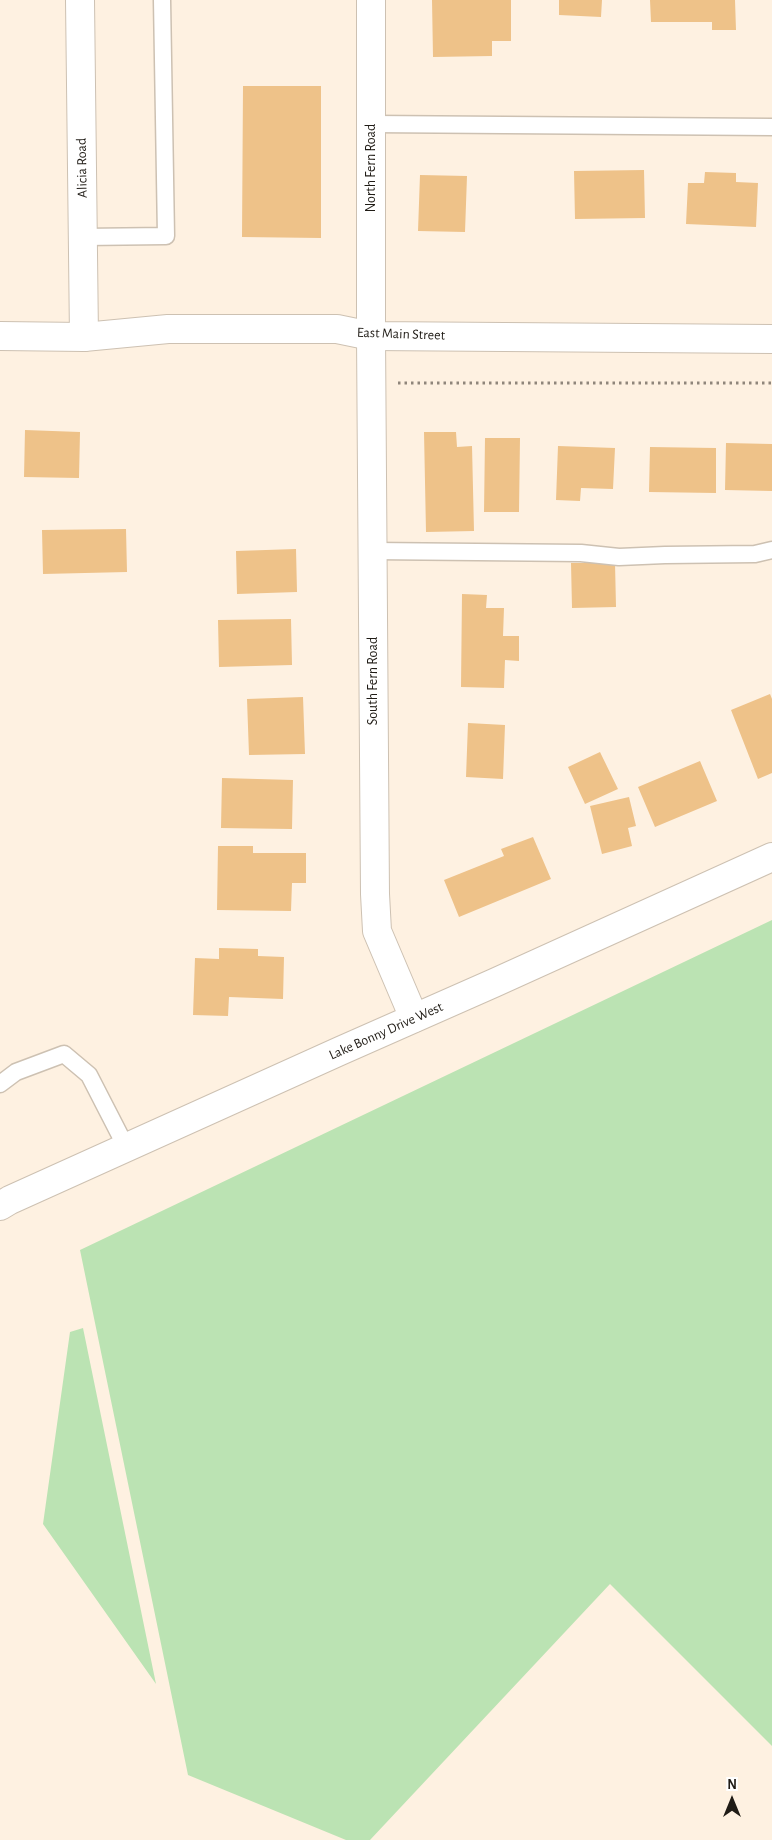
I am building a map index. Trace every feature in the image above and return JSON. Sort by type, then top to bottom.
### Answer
[{"type":"street","name":"Alicia Road","points":[[80,0],[84,336]]},
{"type":"street","name":"North Fern Road","points":[[370,0],[370,336]]},
{"type":"street","name":"East Main Street","points":[[0,336],[84,336],[168,329],[337,330],[370,336],[772,339]]},
{"type":"street","name":"South Fern Road","points":[[370,336],[377,931],[414,1018]]},
{"type":"street","name":"Lake Bonny Drive West","points":[[0,1206],[126,1147],[494,984],[772,857]]},
{"type":"lane","points":[[83,237],[166,236],[162,0]]},
{"type":"lane","points":[[370,124],[772,127]]},
{"type":"lane","points":[[372,551],[581,553],[619,557],[666,554],[755,554],[772,550]]},
{"type":"lane","points":[[0,1084],[16,1072],[64,1054],[89,1075],[126,1147]]},
{"type":"path","points":[[390,383],[772,383]]},
{"type":"green space","points":[[772,920],[772,1746],[610,1584],[370,1840],[346,1840],[188,1775],[80,1250]]},
{"type":"green space","points":[[83,1328],[156,1684],[43,1524],[70,1332]]},
{"type":"building","points":[[432,0],[511,0],[511,41],[492,41],[492,56],[433,57]]},
{"type":"building","points":[[559,0],[602,0],[601,17],[559,15]]},
{"type":"building","points":[[650,0],[735,0],[736,30],[712,30],[712,22],[651,22]]},
{"type":"building","points":[[243,86],[321,86],[321,238],[242,237]]},
{"type":"building","points":[[644,170],[645,218],[575,219],[574,171]]},
{"type":"building","points":[[705,172],[736,173],[736,182],[758,183],[756,227],[686,224],[688,183],[704,183]]},
{"type":"building","points":[[420,175],[467,176],[465,232],[418,231]]},
{"type":"building","points":[[25,430],[80,432],[79,478],[24,477]]},
{"type":"building","points":[[424,432],[456,432],[457,447],[472,446],[474,531],[426,532]]},
{"type":"building","points":[[485,438],[520,438],[519,512],[484,512]]},
{"type":"building","points":[[726,443],[772,444],[772,491],[725,490]]},
{"type":"building","points":[[558,446],[615,448],[613,489],[581,488],[580,501],[556,500]]},
{"type":"building","points":[[650,447],[716,448],[716,493],[649,492]]},
{"type":"building","points":[[126,529],[127,572],[43,574],[42,530]]},
{"type":"building","points":[[296,549],[297,592],[237,594],[236,551]]},
{"type":"building","points":[[571,563],[615,563],[616,607],[572,608]]},
{"type":"building","points":[[462,594],[487,595],[486,608],[504,608],[503,636],[519,636],[519,661],[505,660],[504,688],[461,687]]},
{"type":"building","points":[[291,619],[292,665],[219,667],[218,620]]},
{"type":"building","points":[[770,694],[772,699],[772,773],[758,779],[731,710]]},
{"type":"building","points":[[303,697],[305,754],[249,755],[247,699]]},
{"type":"building","points":[[468,723],[505,725],[503,779],[466,777]]},
{"type":"building","points":[[600,752],[618,789],[585,804],[568,767]]},
{"type":"building","points":[[700,761],[717,801],[655,827],[638,787]]},
{"type":"building","points":[[222,778],[293,780],[292,829],[221,828]]},
{"type":"building","points":[[629,797],[636,826],[628,828],[632,846],[602,854],[590,806]]},
{"type":"building","points":[[533,837],[551,879],[459,917],[444,880],[504,856],[501,849]]},
{"type":"building","points":[[218,846],[253,846],[253,853],[306,853],[306,883],[292,883],[291,911],[217,910]]},
{"type":"building","points":[[219,948],[258,949],[258,956],[284,957],[283,999],[229,997],[228,1016],[193,1015],[195,958],[219,959]]}]
